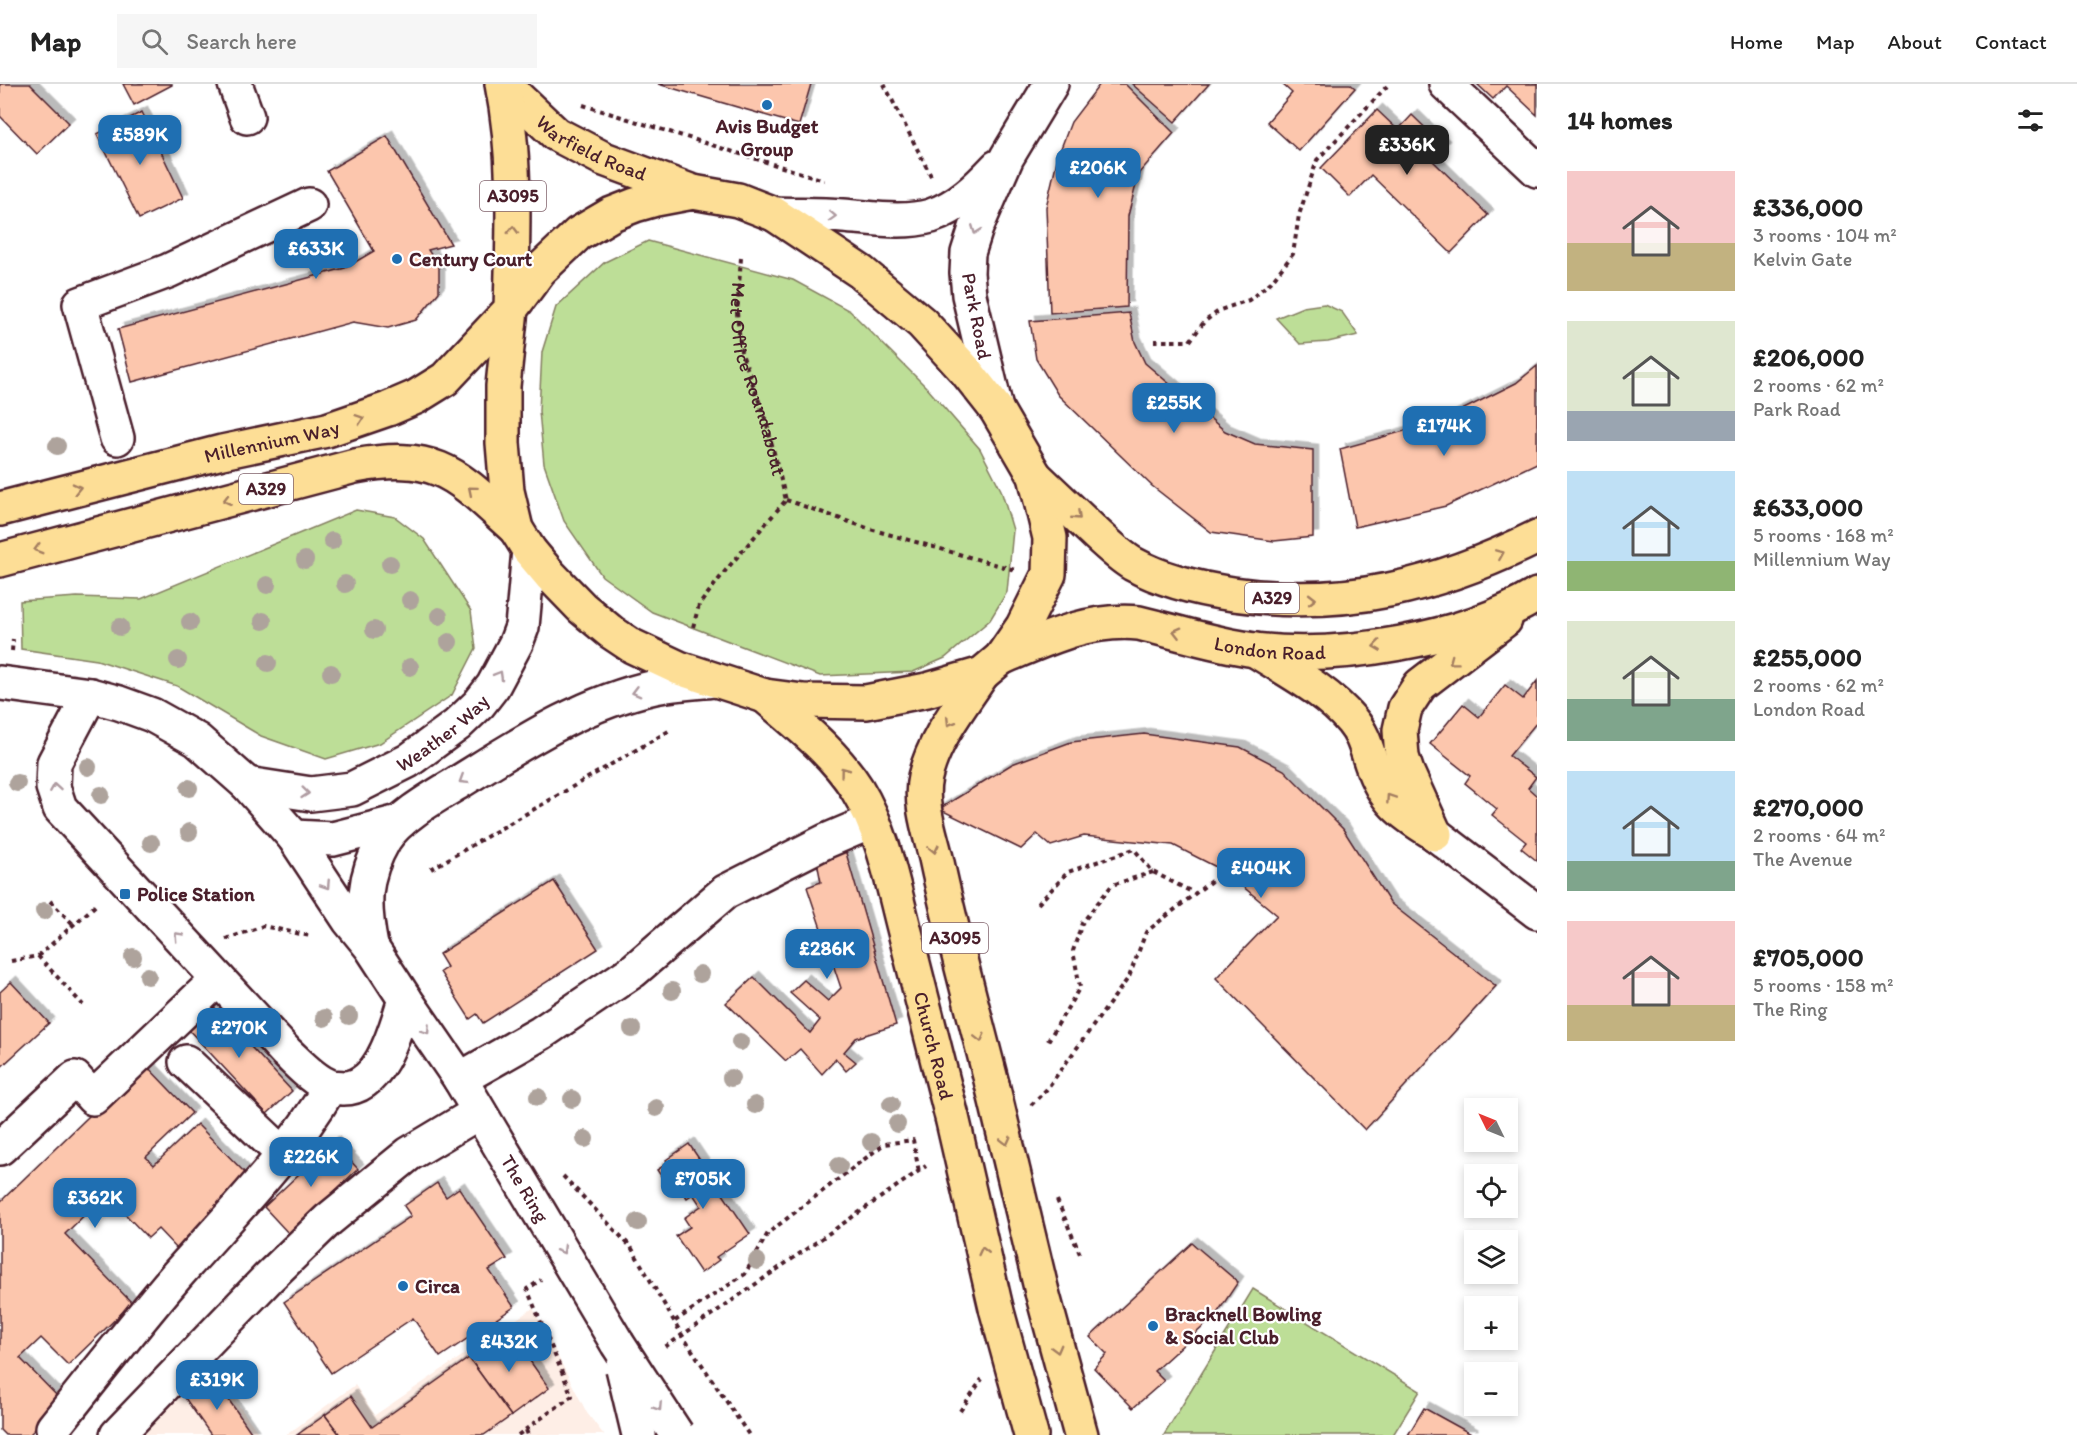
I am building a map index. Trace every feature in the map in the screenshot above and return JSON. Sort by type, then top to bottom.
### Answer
[{"type":"main road","name":"Warfield Road","points":[[502,84],[556,134],[604,159],[693,192]]},
{"type":"main road","name":"Warfield Road","points":[[502,84],[508,111],[513,179],[511,309]]},
{"type":"main road","name":"A329","points":[[523,539],[507,491],[504,452],[503,386],[511,309],[540,270],[578,234],[612,214],[635,205],[693,192],[738,200],[774,214],[861,272],[922,323],[966,371],[996,409],[1035,476],[1108,545],[1132,563],[1182,584],[1250,596],[1338,599],[1392,590],[1453,572],[1537,537]]},
{"type":"main road","name":"Millennium Way","points":[[0,509],[222,452],[327,430],[388,409],[416,397],[445,379],[511,309]]},
{"type":"main road","name":"A329","points":[[0,560],[355,466],[385,461],[408,461],[438,467],[457,476],[523,539],[550,575],[574,600],[611,632],[656,658],[765,696],[803,701],[866,702],[927,690],[992,666],[1023,627],[1048,574],[1050,538],[1035,476]]},
{"type":"main road","name":"London Road","points":[[992,666],[1060,633],[1088,625],[1121,621],[1139,623],[1255,650],[1313,652],[1349,650],[1415,640],[1499,615],[1534,597]]},
{"type":"main road","points":[[1435,834],[1402,757],[1400,730],[1405,708],[1420,685],[1534,597]]},
{"type":"main road","points":[[1255,650],[1331,699],[1352,720],[1363,735],[1371,763],[1393,804],[1435,834]]},
{"type":"main road","name":"A3095","points":[[992,666],[940,739],[924,779],[925,811],[1042,1292],[1081,1435]]},
{"type":"main road","name":"Church Road","points":[[765,696],[839,764],[858,790],[873,821],[892,877],[952,1117],[996,1308],[1030,1435]]},
{"type":"street","points":[[235,84],[247,117]]},
{"type":"street","name":"Park Road","points":[[996,409],[969,295],[968,253],[976,228],[1007,157],[1050,84]]},
{"type":"street","points":[[1446,84],[1537,170]]},
{"type":"street","name":"Park Road","points":[[774,214],[891,220],[910,220],[932,216],[970,195],[1007,157]]},
{"type":"street","points":[[117,438],[80,304],[168,271],[309,205]]},
{"type":"street","name":"Weather Way","points":[[247,784],[311,794],[352,789],[408,761],[457,725],[479,704],[493,686],[522,627],[523,539]]},
{"type":"street","points":[[371,946],[365,914],[365,893],[369,876],[384,840],[399,822],[535,735],[593,706],[657,687],[714,680]]},
{"type":"street","points":[[0,683],[90,695],[152,715],[197,740],[247,784],[294,837],[349,920],[371,946]]},
{"type":"street","points":[[90,695],[54,763],[53,787],[60,808],[285,1052],[314,1077],[330,1087],[352,1088],[373,1073],[394,1037],[405,999]]},
{"type":"street","points":[[460,1078],[541,1033],[633,971],[725,892],[826,841],[873,821]]},
{"type":"street","points":[[294,837],[333,839],[399,822]]},
{"type":"street","points":[[1435,834],[1537,912]]},
{"type":"street","name":"The Ring","points":[[371,946],[460,1078],[617,1343],[677,1435]]},
{"type":"street","points":[[0,1148],[84,1088],[218,979]]},
{"type":"street","points":[[186,1062],[283,1154]]},
{"type":"street","points":[[53,1428],[177,1276],[240,1207],[313,1116],[330,1087]]},
{"type":"street","points":[[117,1435],[268,1278],[328,1220],[409,1154],[479,1112]]},
{"type":"street","points":[[617,1343],[639,1435]]},
{"type":"path","points":[[884,84],[937,188]]},
{"type":"path","points":[[1154,340],[1190,341],[1204,322],[1220,310],[1249,300],[1271,282],[1293,254],[1299,215],[1317,160],[1389,84]]},
{"type":"path","points":[[583,105],[772,164]]},
{"type":"path","name":"Met Office Roundabout","points":[[741,258],[737,314],[741,351],[766,421],[786,500]]},
{"type":"path","name":"Met Office Roundabout","points":[[786,500],[870,529],[1015,570]]},
{"type":"path","name":"Met Office Roundabout","points":[[693,627],[699,605],[786,500]]},
{"type":"path","points":[[431,869],[672,729]]},
{"type":"path","points":[[1038,904],[1068,872],[1134,849],[1153,872],[1194,893]]},
{"type":"path","points":[[1029,1108],[1046,1090],[1129,978],[1146,932],[1224,870]]},
{"type":"path","points":[[1048,1041],[1080,987],[1073,951],[1082,923],[1112,885],[1153,872]]},
{"type":"path","points":[[50,901],[74,925]]},
{"type":"path","points":[[12,962],[38,956],[96,905]]},
{"type":"path","points":[[222,940],[262,926],[310,936]]},
{"type":"path","points":[[38,956],[83,1005]]},
{"type":"path","points":[[675,1321],[745,1274],[768,1233],[884,1144],[913,1140],[919,1172]]},
{"type":"path","points":[[665,1347],[926,1166]]},
{"type":"path","points":[[563,1176],[631,1247],[682,1335],[749,1435]]},
{"type":"path","points":[[1057,1200],[1080,1254]]},
{"type":"path","points":[[518,1435],[572,1396],[526,1289],[545,1277]]},
{"type":"path","points":[[960,1411],[980,1382]]},
{"type":"path","points":[[526,1430],[528,1435]]},
{"type":"shaded area","points":[[533,1308],[587,1413],[604,1435],[286,1435],[355,1385],[375,1415]]},
{"type":"shaded area","points":[[192,1341],[260,1435],[108,1435]]},
{"type":"green space","points":[[648,241],[793,280],[850,311],[927,388],[980,449],[1001,490],[1013,530],[1007,592],[990,620],[945,658],[913,672],[820,676],[652,612],[602,576],[564,521],[544,464],[539,411],[542,352],[556,307],[605,262]]},
{"type":"green space","points":[[1324,304],[1342,312],[1358,335],[1328,342],[1300,344],[1276,318],[1303,307]]},
{"type":"green space","points":[[356,510],[395,517],[424,539],[471,611],[476,648],[452,695],[380,743],[326,759],[261,736],[177,686],[97,660],[21,649],[20,601],[77,597],[141,599]]},
{"type":"green space","points":[[1253,1289],[1420,1391],[1393,1435],[1164,1435]]},
{"type":"building","points":[[0,84],[30,84],[69,123],[37,154],[0,116]]},
{"type":"building","points":[[123,84],[172,84],[172,85],[134,105]]},
{"type":"building","name":"Avis Budget Group","points":[[658,84],[811,84],[799,125]]},
{"type":"building","points":[[1100,84],[1125,84],[1174,133],[1139,173],[1128,216],[1127,307],[1050,313],[1046,207],[1058,156],[1071,122]]},
{"type":"building","points":[[1132,84],[1209,84],[1175,122]]},
{"type":"building","points":[[1282,84],[1350,84],[1355,88],[1299,151],[1267,122],[1292,93]]},
{"type":"building","points":[[1477,84],[1537,84],[1537,115],[1506,86],[1493,99]]},
{"type":"building","points":[[1377,110],[1398,130],[1412,115],[1444,146],[1431,159],[1488,215],[1451,253],[1371,175],[1350,197],[1321,168]]},
{"type":"building","points":[[142,112],[183,198],[139,219],[97,134]]},
{"type":"building","name":"Century Court","points":[[387,136],[451,244],[428,250],[439,267],[439,292],[416,320],[388,328],[353,322],[132,382],[118,329],[345,268],[374,251],[327,171]]},
{"type":"building","points":[[1129,313],[1135,342],[1145,363],[1225,431],[1255,444],[1313,450],[1313,537],[1274,541],[1211,532],[1152,486],[1058,395],[1036,359],[1030,321]]},
{"type":"building","points":[[1537,366],[1537,463],[1446,506],[1355,527],[1340,449],[1440,421],[1516,383]]},
{"type":"building","points":[[1537,681],[1537,722],[1509,756],[1536,777],[1528,788],[1537,796],[1537,861],[1521,848],[1526,842],[1492,815],[1497,809],[1465,783],[1470,776],[1430,744],[1463,704],[1479,717],[1505,685],[1523,699]]},
{"type":"building","points":[[1144,734],[1240,747],[1284,770],[1343,829],[1390,903],[1496,986],[1365,1130],[1216,978],[1277,915],[1224,871],[1173,845],[1084,836],[1051,846],[1037,834],[1021,849],[939,809],[1012,764],[1071,742]]},
{"type":"building","points":[[844,846],[896,1025],[856,1038],[844,1052],[856,1062],[846,1071],[836,1059],[822,1074],[800,1049],[786,1061],[726,1003],[754,977],[810,1033],[820,1020],[790,993],[804,980],[828,1001],[841,988],[807,887],[821,882],[816,857]]},
{"type":"building","points":[[554,881],[598,949],[483,1023],[477,1014],[470,1019],[440,972],[447,967],[439,954]]},
{"type":"building","points":[[11,982],[49,1023],[0,1068],[0,992]]},
{"type":"building","points":[[211,1004],[292,1091],[267,1114],[186,1027]]},
{"type":"building","points":[[144,1063],[192,1113],[146,1157],[154,1165],[197,1124],[251,1179],[178,1250],[158,1229],[148,1238],[106,1194],[65,1234],[132,1303],[68,1365],[41,1338],[20,1358],[63,1402],[29,1435],[5,1435],[0,1430],[0,1202]]},
{"type":"building","points":[[333,1142],[358,1169],[289,1234],[264,1207]]},
{"type":"building","points":[[689,1144],[750,1234],[716,1257],[719,1260],[701,1273],[676,1236],[690,1227],[684,1218],[701,1206],[693,1194],[687,1198],[677,1183],[669,1188],[657,1170],[668,1163],[666,1160]]},
{"type":"building","name":"Circa","points":[[437,1183],[446,1197],[459,1188],[507,1259],[489,1270],[514,1307],[440,1357],[413,1318],[331,1373],[284,1302],[411,1216],[404,1206]]},
{"type":"building","name":"Bracknell Bowling & Social Club","points":[[1192,1243],[1238,1282],[1216,1315],[1154,1371],[1164,1381],[1133,1408],[1094,1368],[1107,1354],[1090,1337]]},
{"type":"building","points":[[509,1331],[549,1388],[511,1416],[469,1358]]},
{"type":"building","points":[[469,1358],[511,1416],[484,1435],[340,1435],[325,1415],[351,1396],[372,1427]]},
{"type":"building","points":[[213,1377],[253,1435],[211,1435],[185,1398]]},
{"type":"building","points":[[1424,1408],[1473,1435],[1408,1435]]},
{"type":"building","points":[[325,1415],[340,1435],[297,1435]]},
{"type":"place","name":"Avis Budget Group","points":[[767,105]]},
{"type":"place","name":"Century Court","points":[[397,259]]},
{"type":"place","name":"Police Station","points":[[125,894]]},
{"type":"place","name":"Circa","points":[[403,1286]]},
{"type":"place","name":"Bracknell Bowling & Social Club","points":[[1153,1326]]}]
